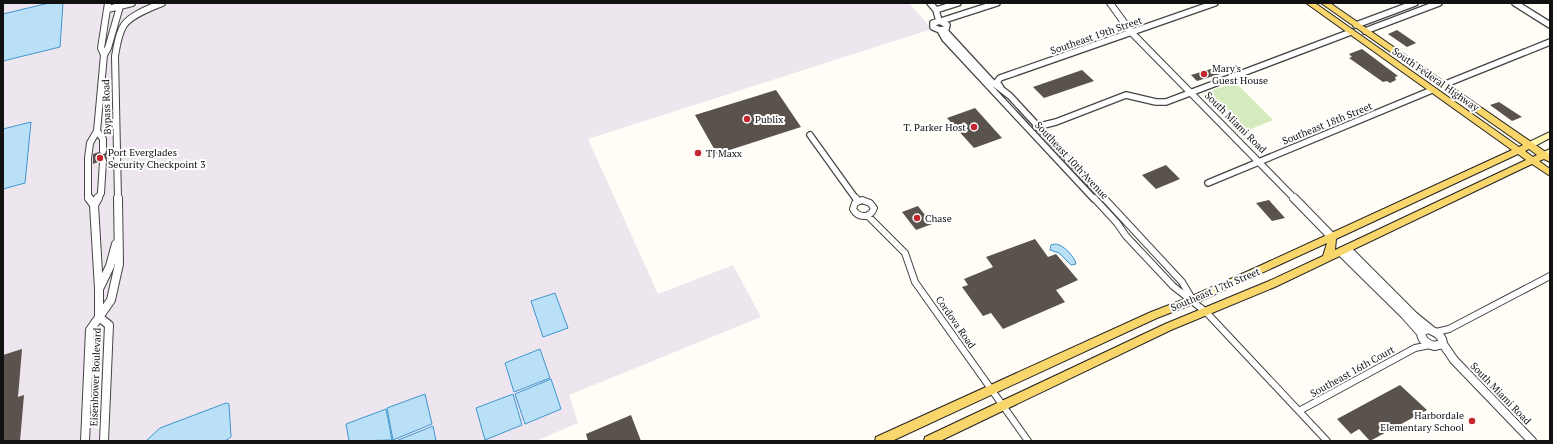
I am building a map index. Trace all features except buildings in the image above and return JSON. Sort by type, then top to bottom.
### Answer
[{"type":"main road","name":"South Federal Highway","points":[[1310,3],[1550,173]]},
{"type":"main road","name":"South Federal Highway","points":[[1325,3],[1530,145],[1548,155]]},
{"type":"main road","points":[[1338,23],[1365,31]]},
{"type":"main road","points":[[1351,32],[1378,40]]},
{"type":"main road","name":"Southeast 17th Street","points":[[880,441],[991,388],[1154,315],[1193,300],[1332,237],[1550,135]]},
{"type":"main road","name":"Southeast 17th Street","points":[[929,441],[1168,327],[1272,284],[1532,161],[1548,155]]},
{"type":"main road","points":[[1326,259],[1331,248],[1332,237]]},
{"type":"street","points":[[108,6],[132,3]]},
{"type":"street","name":"Bypass Road","points":[[99,317],[111,300],[119,264],[115,56],[119,36],[124,25],[130,20],[143,11],[162,3]]},
{"type":"street","name":"Southeast 10th Avenue","points":[[930,3],[936,10],[940,21],[947,25],[947,28],[942,30],[935,29],[932,26],[934,23],[940,21]]},
{"type":"street","points":[[936,10],[958,3]]},
{"type":"street","points":[[940,21],[997,3]]},
{"type":"street","name":"South Miami Road","points":[[1110,3],[1131,32],[1192,92],[1332,237]]},
{"type":"street","name":"Southeast 19th Street","points":[[1003,92],[997,83],[1000,78],[1215,3]]},
{"type":"street","points":[[1356,25],[1415,3]]},
{"type":"street","points":[[1365,31],[1440,3]]},
{"type":"street","points":[[1514,3],[1550,25]]},
{"type":"street","name":"Eisenhower Boulevard","points":[[85,441],[90,330],[99,317],[99,289],[94,205],[88,197],[87,169],[90,143],[97,131],[104,55],[108,48],[120,4]]},
{"type":"street","name":"Eisenhower Boulevard","points":[[104,55],[101,48],[108,6]]},
{"type":"street","name":"Southeast 10th Avenue","points":[[942,30],[992,82],[1010,96],[1069,159],[1182,282],[1193,300]]},
{"type":"street","name":"Southeast 10th Avenue","points":[[942,30],[945,39],[1029,128],[1173,286],[1193,300],[1206,312],[1327,441]]},
{"type":"street","points":[[1029,128],[1056,122],[1126,95],[1159,103],[1351,32]]},
{"type":"street","points":[[1443,85],[1550,42]]},
{"type":"street","name":"Southeast 18th Street","points":[[1208,183],[1432,90]]},
{"type":"street","name":"Eisenhower Boulevard","points":[[97,131],[103,139],[103,151]]},
{"type":"street","points":[[810,135],[858,201]]},
{"type":"street","points":[[1060,162],[1069,159]]},
{"type":"street","name":"Eisenhower Boulevard","points":[[94,205],[101,193],[102,161]]},
{"type":"street","points":[[858,201],[866,201],[873,205],[873,212],[868,216],[860,216],[854,212],[853,206],[858,201]]},
{"type":"street","name":"Cordova Road","points":[[868,216],[905,253],[908,265],[916,282],[1028,441]]},
{"type":"street","name":"Bypass Road","points":[[99,289],[110,266],[118,234]]},
{"type":"street","points":[[1344,250],[1414,316],[1433,330],[1438,344]]},
{"type":"street","points":[[1344,250],[1405,315],[1421,335],[1438,344]]},
{"type":"street","points":[[1438,344],[1448,330],[1550,276]]},
{"type":"street","name":"Eisenhower Boulevard","points":[[99,317],[110,325],[104,441]]},
{"type":"street","points":[[1421,335],[1425,329],[1448,330]]},
{"type":"street","name":"Southeast 16th Court","points":[[1415,348],[1421,335]]},
{"type":"street","name":"South Miami Road","points":[[1438,344],[1532,441]]},
{"type":"street","name":"Southeast 16th Court","points":[[1299,411],[1415,348],[1438,344]]},
{"type":"shaded area","points":[[3,3],[49,3],[3,14]]},
{"type":"shaded area","points":[[63,3],[909,3],[932,29],[588,139],[658,294],[733,265],[761,317],[569,395],[578,423],[536,441],[3,441],[3,189],[25,183],[30,122],[3,129],[3,61],[60,47]]},
{"type":"green space","points":[[1235,82],[1273,120],[1241,133],[1202,94]]},
{"type":"water","points":[[49,3],[63,3],[60,47],[3,61],[3,14]]},
{"type":"water","points":[[31,122],[25,183],[3,189],[3,129]]},
{"type":"water","points":[[1055,244],[1062,246],[1068,251],[1076,264],[1071,265],[1059,253],[1050,250],[1051,245]]},
{"type":"water","points":[[555,293],[568,328],[543,337],[531,301]]},
{"type":"water","points":[[540,349],[550,378],[514,392],[505,363]]},
{"type":"water","points":[[551,379],[561,409],[525,424],[515,394]]},
{"type":"water","points":[[425,394],[432,424],[393,440],[387,408]]},
{"type":"water","points":[[513,394],[522,425],[485,440],[476,408]]},
{"type":"water","points":[[226,403],[229,404],[231,437],[225,441],[146,441],[160,428]]},
{"type":"water","points":[[386,409],[392,440],[349,441],[346,424]]},
{"type":"water","points":[[433,426],[436,441],[396,441]]},
{"type":"place","name":"Mary's Guest House","points":[[1204,74]]},
{"type":"place","name":"Publix","points":[[747,119]]},
{"type":"place","name":"T. Parker Host","points":[[974,127]]},
{"type":"place","name":"TJ Maxx","points":[[698,153]]},
{"type":"place","name":"Port Everglades Security Checkpoint 3","points":[[100,158]]},
{"type":"place","name":"Chase","points":[[917,218]]},
{"type":"place","name":"Harbordale Elementary School","points":[[1472,421]]}]
